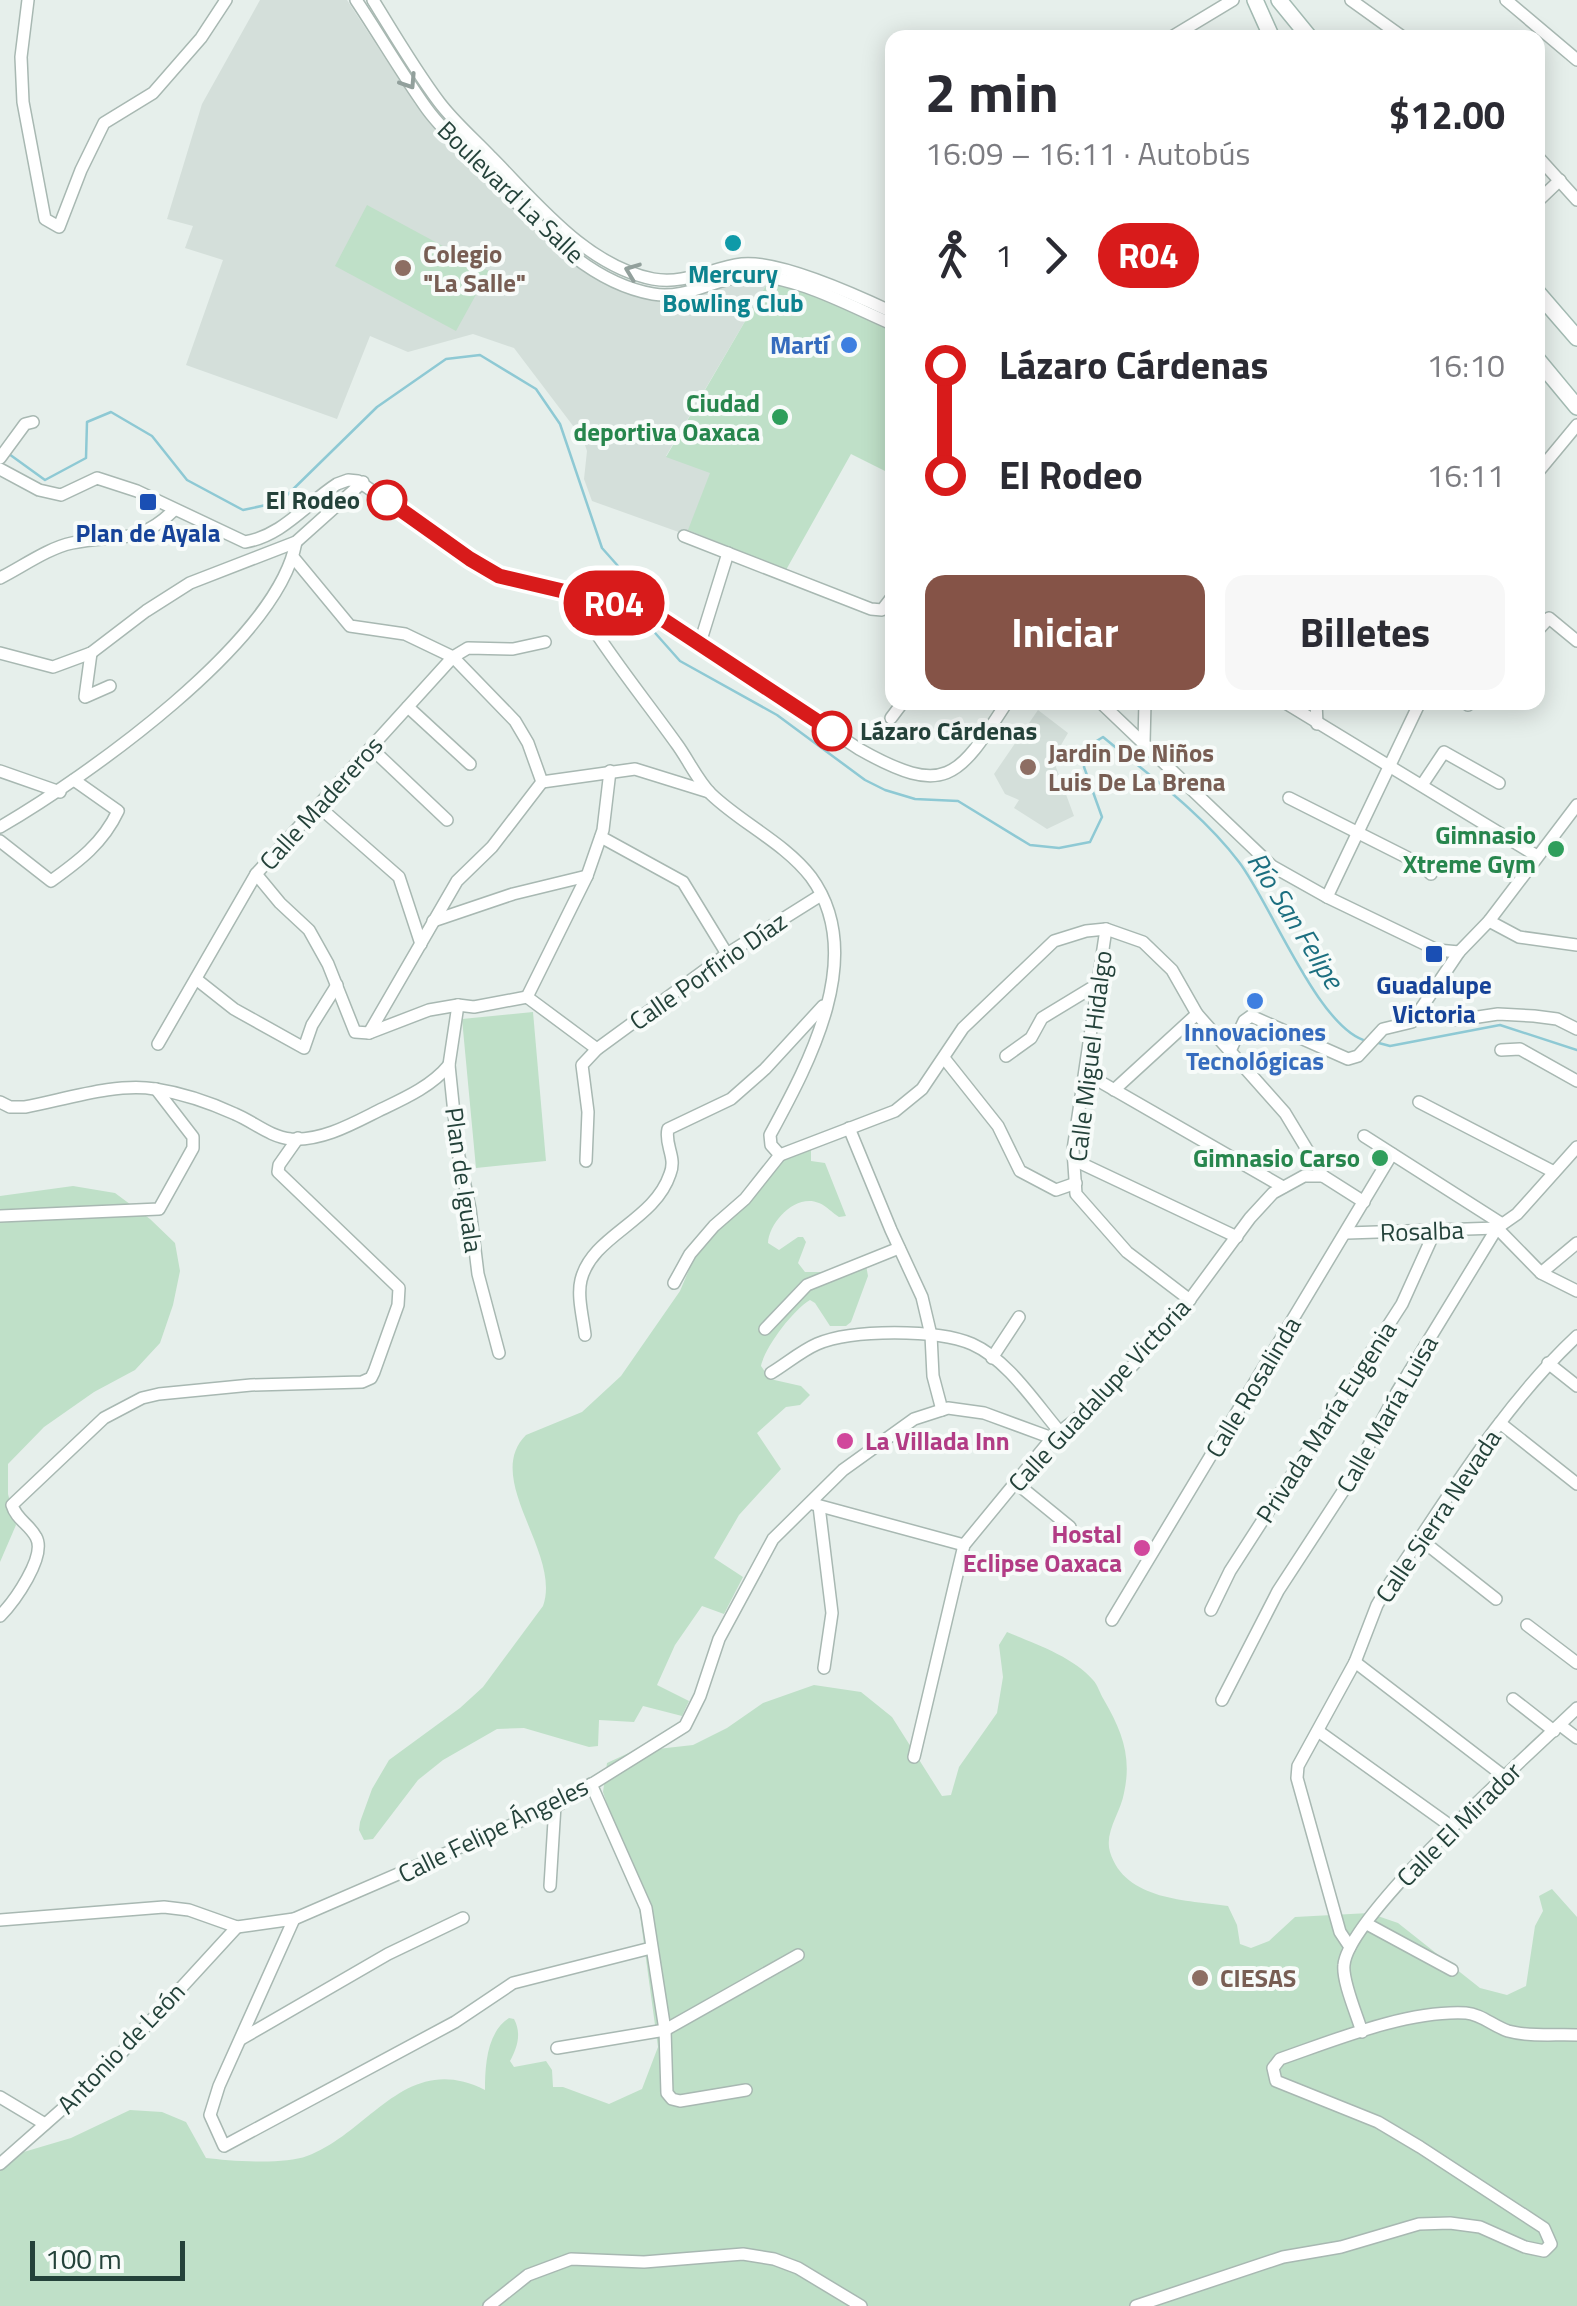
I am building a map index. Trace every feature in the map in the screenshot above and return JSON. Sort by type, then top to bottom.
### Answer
[{"type":"main road","points":[[1255,0],[1268,30]]},
{"type":"main road","points":[[1278,0],[1303,30]]},
{"type":"main road","points":[[1545,302],[1577,338]]},
{"type":"main road","points":[[1545,372],[1577,407]]},
{"type":"street","points":[[28,0],[21,57],[25,124],[42,188],[41,208],[45,219],[60,227],[104,124],[153,92],[201,38],[226,0]]},
{"type":"street","name":"Boulevard La Salle","points":[[356,0],[435,119],[560,246],[590,268],[637,290],[658,295],[688,294],[750,276],[772,278],[885,321]]},
{"type":"street","name":"Boulevard La Salle","points":[[372,0],[445,109],[537,203],[590,250],[636,274],[670,280],[740,264],[758,264],[794,273],[885,309]]},
{"type":"street","points":[[1183,30],[1234,0]]},
{"type":"street","points":[[1506,0],[1542,30]]},
{"type":"street","points":[[1354,1],[1393,30]]},
{"type":"street","points":[[1545,33],[1577,60]]},
{"type":"street","points":[[1545,164],[1577,200]]},
{"type":"street","points":[[1545,194],[1560,180]]},
{"type":"street","points":[[4,453],[24,424],[32,422]]},
{"type":"street","points":[[1545,464],[1577,426]]},
{"type":"street","points":[[0,470],[39,490],[61,495],[97,478],[137,492],[244,542],[277,530],[337,484],[348,480],[363,482],[485,568],[513,581],[643,611],[700,643],[860,750],[917,776],[942,775],[969,760],[1001,710]]},
{"type":"street","points":[[0,653],[53,667],[92,653],[190,583],[296,542],[363,482]]},
{"type":"street","points":[[0,578],[68,544],[136,536],[174,510]]},
{"type":"street","points":[[684,536],[876,610],[885,608]]},
{"type":"street","points":[[0,827],[60,792],[197,683],[275,596],[296,542]]},
{"type":"street","points":[[700,643],[728,553]]},
{"type":"street","points":[[293,557],[350,626],[405,634],[452,658],[514,721],[528,744],[542,782]]},
{"type":"street","points":[[592,598],[587,618],[709,792],[800,866],[820,896],[833,932],[835,964],[830,999],[809,1055],[770,1135],[771,1145],[780,1155]]},
{"type":"street","points":[[1545,622],[1549,618],[1577,641]]},
{"type":"street","points":[[452,658],[468,648],[513,649],[545,642]]},
{"type":"street","points":[[92,653],[85,696],[110,686]]},
{"type":"street","name":"Calle Madereros","points":[[158,1044],[256,874],[452,658]]},
{"type":"street","points":[[408,707],[470,764]]},
{"type":"street","points":[[892,718],[897,710]]},
{"type":"street","points":[[1109,710],[1272,866],[1437,950],[1459,952]]},
{"type":"street","points":[[1144,743],[1146,710]]},
{"type":"street","points":[[1296,710],[1537,856]]},
{"type":"street","points":[[1316,710],[1316,724]]},
{"type":"street","points":[[1327,897],[1416,710]]},
{"type":"street","points":[[371,748],[447,820]]},
{"type":"street","points":[[1422,785],[1444,752],[1498,783]]},
{"type":"street","points":[[368,1033],[457,881],[492,847],[542,782],[635,769],[709,792]]},
{"type":"street","points":[[0,771],[60,792]]},
{"type":"street","points":[[527,997],[588,876],[600,837],[610,772]]},
{"type":"street","points":[[0,840],[51,881],[82,859],[108,831],[118,811],[74,780]]},
{"type":"street","points":[[1289,798],[1422,865],[1431,874]]},
{"type":"street","points":[[318,806],[399,877],[421,944]]},
{"type":"street","points":[[1230,1051],[1244,1021],[1255,1016],[1342,1058],[1352,1059],[1378,1033],[1412,1022],[1459,952],[1488,921],[1577,806]]},
{"type":"street","points":[[600,837],[682,882],[726,954]]},
{"type":"street","points":[[256,874],[309,930],[337,984],[355,1032],[368,1033],[429,1010],[527,997],[597,1049],[582,1065],[588,1112],[586,1161]]},
{"type":"street","points":[[433,921],[513,894],[588,876]]},
{"type":"street","name":"Calle Porfirio Díaz","points":[[597,1049],[726,954],[820,896]]},
{"type":"street","points":[[1488,921],[1519,937],[1577,945]]},
{"type":"street","points":[[674,1283],[690,1254],[714,1226],[745,1200],[780,1155],[895,1111],[922,1089],[963,1028],[1054,941],[1086,930],[1106,929],[1143,942],[1172,970],[1197,1014],[1285,1113],[1324,1176],[1364,1202]]},
{"type":"street","name":"Calle Miguel Hidalgo","points":[[1106,929],[1074,1160],[1076,1194],[1127,1252],[1190,1300]]},
{"type":"street","points":[[196,979],[234,1009],[304,1048],[312,1025],[337,984]]},
{"type":"street","points":[[1006,1056],[1030,1038],[1042,1018],[1098,984]]},
{"type":"street","points":[[585,1334],[579,1284],[588,1258],[650,1208],[670,1175],[673,1158],[666,1138],[668,1129],[730,1099],[830,999]]},
{"type":"street","name":"Plan de Iguala","points":[[458,1005],[449,1065],[474,1254],[499,1353]]},
{"type":"street","points":[[1421,1011],[1458,1020],[1498,1014],[1534,1016],[1562,1020],[1577,1030]]},
{"type":"street","points":[[1114,1090],[1197,1014]]},
{"type":"street","points":[[1501,1050],[1520,1049],[1577,1081]]},
{"type":"street","name":"Calle Miguel Hidalgo","points":[[944,1058],[998,1126],[1020,1171],[1056,1190],[1076,1183]]},
{"type":"street","points":[[0,1102],[10,1107],[26,1106],[134,1087],[156,1089],[236,1114],[268,1132],[298,1138],[350,1124],[429,1084],[449,1065]]},
{"type":"street","points":[[1085,1072],[1283,1188]]},
{"type":"street","points":[[0,1216],[159,1209],[192,1148],[193,1137],[156,1089]]},
{"type":"street","points":[[1419,1102],[1554,1172]]},
{"type":"street","points":[[849,1128],[922,1297],[932,1335],[933,1376],[942,1410],[984,1413],[1056,1435]]},
{"type":"street","points":[[1364,1136],[1500,1226],[1541,1273],[1577,1291]]},
{"type":"street","points":[[0,1616],[22,1587],[40,1547],[12,1505],[110,1414],[159,1394],[251,1385],[362,1382],[373,1375],[399,1301],[399,1288],[278,1172],[278,1165],[298,1138]]},
{"type":"street","name":"Calle María Luisa","points":[[1222,1700],[1278,1591],[1351,1480],[1397,1392],[1500,1226],[1516,1214],[1577,1147]]},
{"type":"street","name":"Calle Rosalinda","points":[[1112,1620],[1392,1154]]},
{"type":"street","points":[[1074,1160],[1237,1236]]},
{"type":"street","name":"Calle Guadalupe Victoria","points":[[964,1544],[1056,1435],[1099,1401],[1172,1325],[1273,1193],[1304,1176],[1324,1176]]},
{"type":"street","name":"Rosalba","points":[[1347,1233],[1500,1226]]},
{"type":"street","name":"Privada María Eugenia","points":[[1212,1610],[1230,1570],[1402,1304],[1435,1231]]},
{"type":"street","points":[[1541,1273],[1577,1243]]},
{"type":"street","points":[[765,1328],[807,1285],[899,1248]]},
{"type":"street","points":[[992,1358],[1019,1318]]},
{"type":"street","points":[[771,1374],[817,1344],[849,1335],[932,1335],[972,1344],[992,1358],[1011,1374],[1056,1435]]},
{"type":"street","name":"Calle Sierra Nevada","points":[[1350,1947],[1340,1932],[1297,1778],[1298,1766],[1355,1662],[1377,1606],[1420,1539],[1500,1423],[1548,1363],[1577,1336]]},
{"type":"street","points":[[1548,1363],[1577,1386]]},
{"type":"street","name":"Calle Felipe Ángeles","points":[[0,1920],[164,1907],[189,1910],[237,1928],[294,1920],[556,1806],[685,1726],[720,1639],[774,1538],[815,1504],[843,1470],[914,1419],[942,1410]]},
{"type":"street","points":[[1500,1423],[1577,1484]]},
{"type":"street","points":[[1016,1483],[1070,1527]]},
{"type":"street","points":[[824,1668],[832,1612],[815,1504],[964,1544],[914,1757]]},
{"type":"street","points":[[1420,1539],[1496,1599]]},
{"type":"street","points":[[1527,1625],[1577,1663]]},
{"type":"street","points":[[1355,1662],[1505,1777]]},
{"type":"street","points":[[1513,1699],[1577,1738]]},
{"type":"street","name":"Calle El Mirador","points":[[1350,1947],[1452,1827],[1577,1708]]},
{"type":"street","points":[[1318,1731],[1452,1827]]},
{"type":"street","points":[[591,1784],[646,1908],[665,2030],[668,2093],[672,2099],[680,2100],[746,2090]]},
{"type":"street","points":[[550,1886],[556,1806]]},
{"type":"street","points":[[241,2039],[388,1954],[464,1918]]},
{"type":"street","points":[[294,1920],[210,2115],[224,2146],[456,2022],[513,1983],[650,1948]]},
{"type":"street","points":[[1367,1924],[1452,1970]]},
{"type":"street","name":"Antonio de León","points":[[0,2164],[107,2068],[237,1928]]},
{"type":"street","points":[[1350,1947],[1344,1970],[1362,2032]]},
{"type":"street","points":[[557,2048],[665,2030],[798,1955]]},
{"type":"street","points":[[1136,2306],[1283,2257],[1341,2247],[1419,2224],[1480,2227],[1544,2251],[1551,2244],[1544,2228],[1520,2210],[1392,2130],[1276,2081],[1274,2068],[1280,2059],[1362,2032],[1436,2014],[1468,2014],[1509,2031],[1577,2036]]},
{"type":"street","points":[[0,2097],[45,2124]]},
{"type":"street","points":[[489,2306],[528,2275],[571,2259],[644,2262],[743,2254],[798,2268],[861,2306]]},
{"type":"shaded area","name":"Colegio \"La Salle\"","points":[[260,0],[347,0],[415,104],[445,139],[521,214],[625,290],[670,303],[739,281],[768,282],[666,456],[711,472],[687,535],[592,501],[584,479],[587,451],[583,439],[514,348],[473,334],[408,352],[370,336],[337,419],[186,365],[223,260],[185,248],[193,226],[167,219],[202,104]]},
{"type":"shaded area","name":"Jardin De Niños Luis De La Brena","points":[[1038,710],[1068,733],[1053,759],[1074,816],[1047,829],[1014,808],[1019,800],[1005,794],[994,774]]},
{"type":"green space","points":[[367,205],[489,271],[456,331],[335,266]]},
{"type":"green space","name":"Ciudad deportiva Oaxaca","points":[[768,282],[800,289],[885,327],[885,471],[851,454],[786,570],[688,530],[710,473],[666,457]]},
{"type":"green space","points":[[533,1012],[546,1161],[476,1168],[462,1019]]},
{"type":"green space","points":[[811,1149],[811,1161],[825,1163],[846,1216],[839,1217],[819,1203],[801,1202],[779,1218],[768,1243],[779,1250],[803,1237],[806,1242],[798,1263],[805,1272],[866,1265],[868,1276],[846,1326],[830,1326],[810,1300],[788,1320],[764,1358],[761,1366],[770,1379],[801,1386],[810,1395],[800,1405],[786,1407],[757,1433],[781,1469],[739,1515],[714,1558],[743,1577],[724,1614],[702,1606],[675,1645],[657,1685],[689,1701],[682,1716],[643,1706],[634,1722],[599,1720],[598,1746],[589,1747],[524,1728],[497,1729],[443,1760],[418,1780],[373,1839],[364,1840],[360,1822],[372,1789],[389,1760],[483,1687],[543,1606],[546,1585],[542,1563],[513,1473],[515,1453],[526,1435],[582,1412],[621,1376],[680,1291],[699,1246],[744,1195],[791,1154]]},
{"type":"green space","points":[[73,1186],[115,1193],[150,1219],[175,1243],[180,1271],[160,1343],[135,1370],[94,1392],[44,1427],[8,1464],[8,1494],[16,1525],[0,1562],[0,1196]]},
{"type":"green space","points":[[1007,1632],[1075,1664],[1096,1684],[1116,1723],[1127,1768],[1122,1800],[1109,1837],[1110,1852],[1118,1868],[1143,1889],[1160,1895],[1228,1906],[1240,1944],[1251,1948],[1269,1941],[1295,1917],[1369,1913],[1398,1923],[1480,1988],[1507,1995],[1526,1986],[1535,1926],[1543,1911],[1539,1896],[1552,1889],[1577,1917],[1577,2306],[0,2306],[0,2159],[71,2138],[130,2110],[162,2112],[186,2122],[206,2158],[257,2162],[297,2159],[329,2145],[411,2087],[433,2080],[457,2080],[485,2090],[492,2040],[509,2018],[514,2019],[518,2030],[510,2061],[514,2067],[546,2061],[552,2070],[553,2087],[609,2104],[642,2089],[658,2047],[637,1893],[603,1792],[607,1763],[631,1752],[693,1745],[763,1703],[814,1685],[861,1692],[892,1717],[942,1796],[951,1795],[959,1767],[997,1713],[1003,1677],[999,1645]]},
{"type":"waterway","points":[[9,454],[45,480],[86,458],[87,422],[111,412],[152,436],[187,480],[243,510],[280,502],[377,407],[446,359],[480,355],[536,389],[560,424],[602,548],[618,566],[633,605]]},
{"type":"waterway","name":"Río San Felipe","points":[[640,616],[680,661],[777,715],[865,780],[915,799],[958,801],[1030,845],[1059,848],[1090,842],[1102,817],[1084,767],[1087,747],[1103,737],[1175,796],[1224,844],[1251,881],[1331,1014],[1349,1032],[1367,1041]]},
{"type":"waterway","name":"Río San Felipe","points":[[1375,1042],[1390,1046],[1500,1025],[1577,1050]]},
{"type":"bus line","name":"R04","points":[[387,500],[499,576],[618,604],[665,621],[832,731]]},
{"type":"place","name":"Mercury Bowling Club","points":[[733,243]]},
{"type":"place","name":"Colegio \"La Salle\"","points":[[403,268]]},
{"type":"place","name":"Martí","points":[[849,345]]},
{"type":"place","name":"Ciudad deportiva Oaxaca","points":[[780,417]]},
{"type":"place","name":"El Rodeo","points":[[387,500]]},
{"type":"place","name":"Plan de Ayala","points":[[148,502]]},
{"type":"place","name":"Lázaro Cárdenas","points":[[832,731]]},
{"type":"place","name":"Jardin De Niños Luis De La Brena","points":[[1028,767]]},
{"type":"place","name":"Gimnasio Xtreme Gym","points":[[1556,849]]},
{"type":"place","name":"Guadalupe Victoria","points":[[1434,954]]},
{"type":"place","name":"Innovaciones Tecnológicas","points":[[1255,1001]]},
{"type":"place","name":"Gimnasio Carso","points":[[1380,1158]]},
{"type":"place","name":"La Villada Inn","points":[[845,1441]]},
{"type":"place","name":"Hostal Eclipse Oaxaca","points":[[1142,1548]]},
{"type":"place","name":"CIESAS","points":[[1200,1978]]}]
